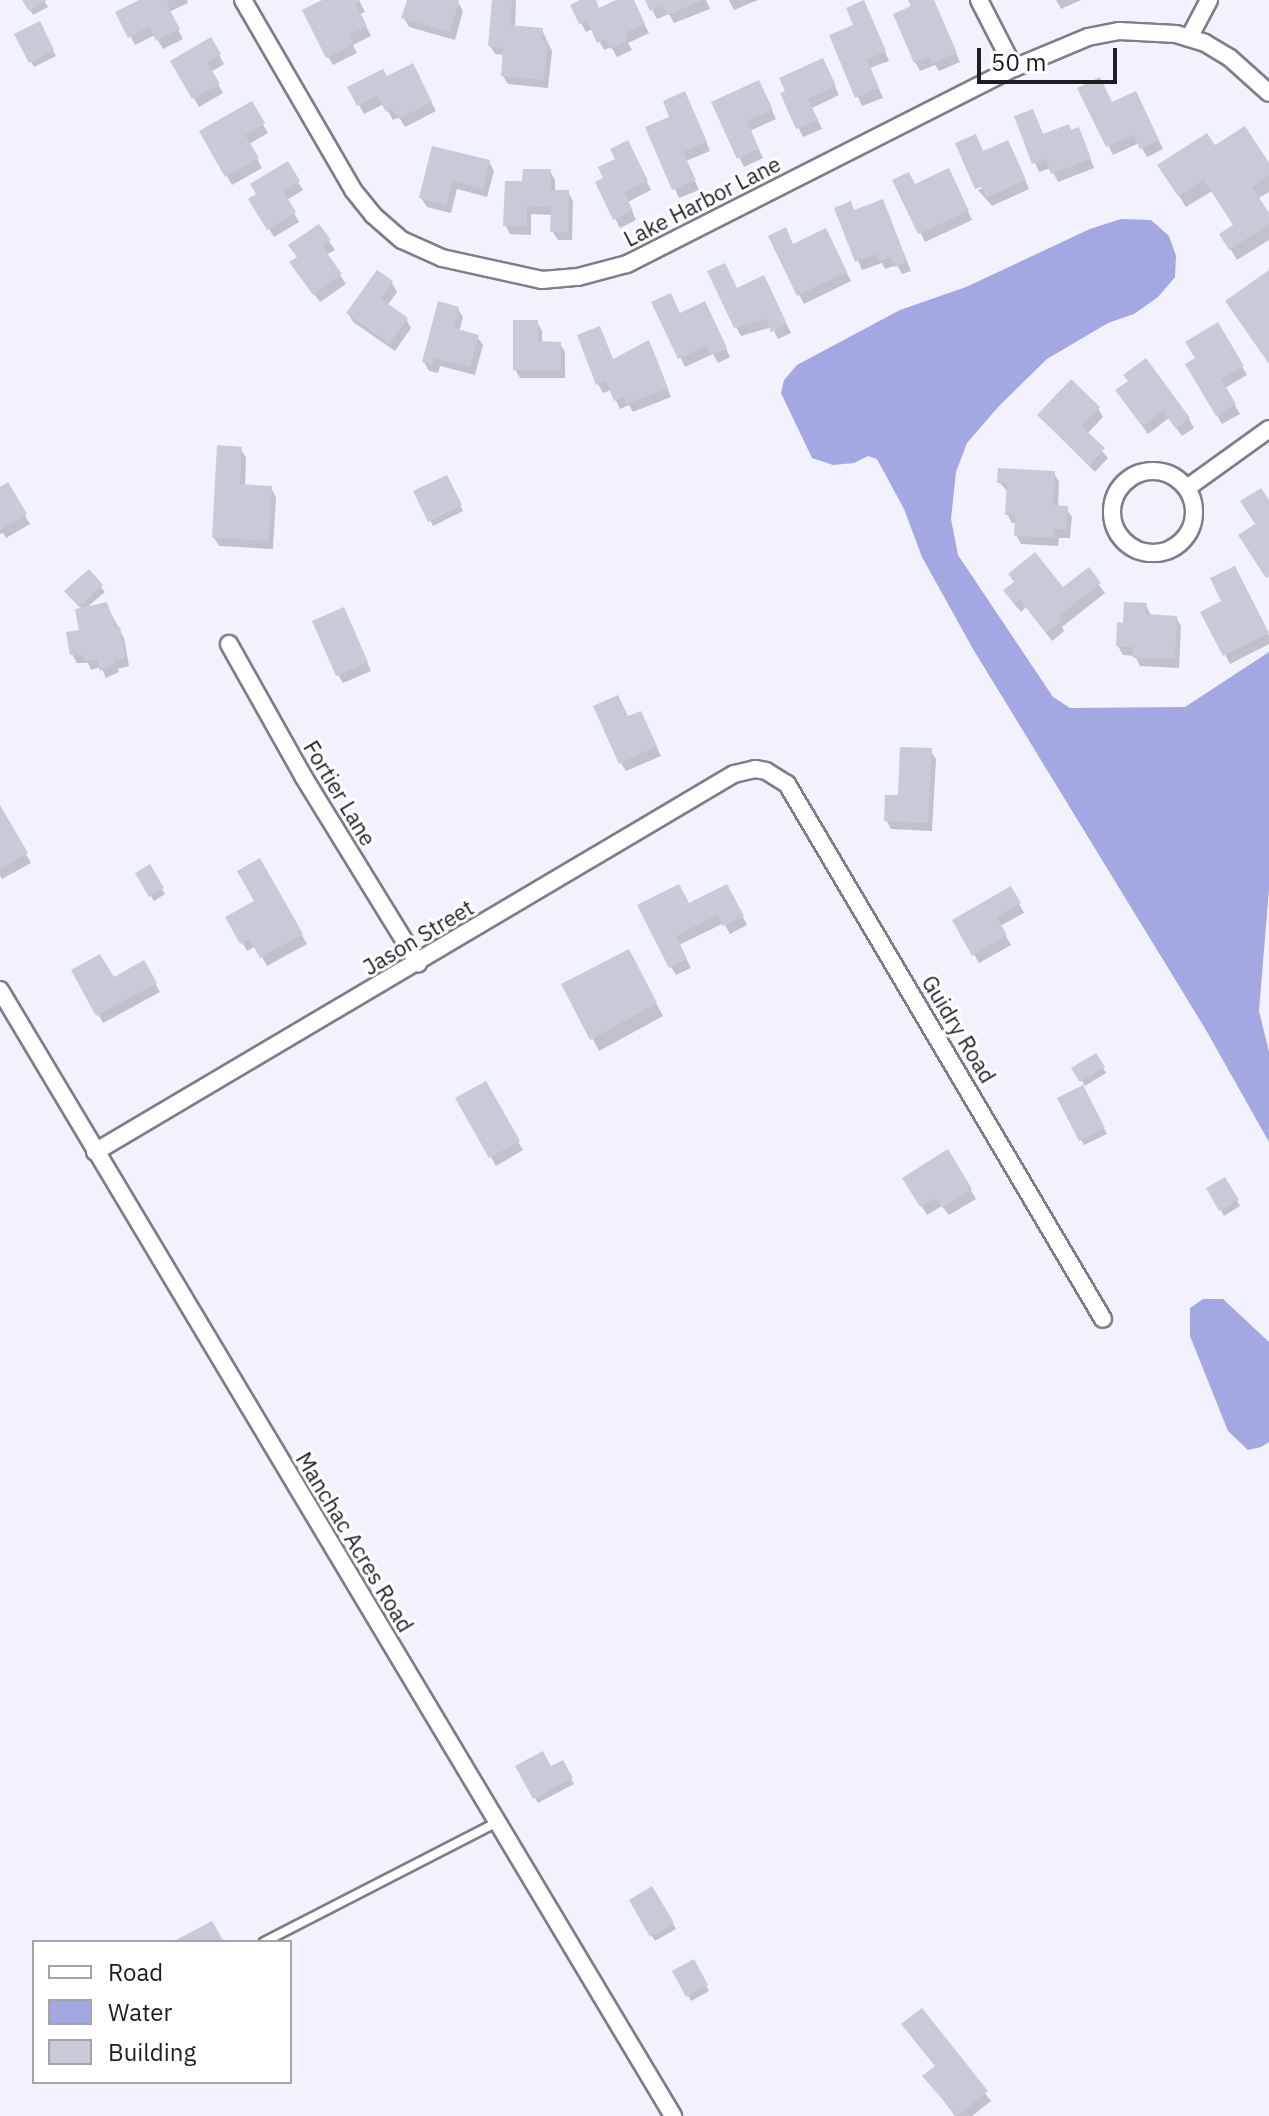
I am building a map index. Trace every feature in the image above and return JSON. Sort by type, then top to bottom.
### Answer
[{"type":"street","name":"Lake Harbor Lane","points":[[243,0],[353,190],[373,215],[402,240],[442,258],[496,273],[542,280],[578,277],[627,264],[1057,47],[1119,31],[1166,33],[1189,38],[1230,58],[1265,88]]},
{"type":"street","points":[[979,0],[1014,68]]},
{"type":"street","points":[[1189,38],[1209,0]]},
{"type":"street","points":[[1265,88],[1269,68]]},
{"type":"street","points":[[1187,488],[1269,429]]},
{"type":"street","points":[[1153,471],[1166,473],[1187,488],[1195,514],[1184,540],[1160,552],[1146,552],[1122,538],[1112,513],[1114,500],[1128,479],[1153,471]]},
{"type":"street","name":"Fortier Lane","points":[[229,644],[303,776],[418,963]]},
{"type":"street","name":"Jason Street","points":[[95,1152],[734,774],[755,769],[766,771]]},
{"type":"street","name":"Guidry Road","points":[[766,771],[787,784],[1103,1319]]},
{"type":"street","name":"Manchac Acres Road","points":[[0,990],[673,2116]]},
{"type":"lane","points":[[268,1940],[497,1822]]},
{"type":"water","points":[[1121,219],[1151,220],[1169,236],[1176,256],[1175,277],[1158,297],[1134,314],[1108,323],[1047,359],[999,406],[967,443],[956,472],[951,519],[958,555],[1053,697],[1070,708],[1185,707],[1269,652],[1269,889],[1259,1011],[1269,1052],[1269,1142],[1206,1030],[973,649],[922,557],[904,509],[877,459],[868,456],[854,463],[833,465],[812,458],[781,393],[784,380],[797,365],[900,310],[966,287],[1090,229]]},
{"type":"water","points":[[1203,1299],[1223,1299],[1269,1342],[1269,1442],[1261,1447],[1248,1450],[1228,1431],[1190,1336],[1190,1308]]},
{"type":"building","points":[[22,0],[47,0],[29,11]]},
{"type":"building","points":[[139,0],[172,0],[166,3],[180,29],[156,41],[149,27],[128,38],[115,12]]},
{"type":"building","points":[[322,0],[360,0],[356,5],[367,26],[350,35],[354,44],[326,58],[302,10]]},
{"type":"building","points":[[407,0],[459,0],[450,32],[401,18]]},
{"type":"building","points":[[492,0],[512,0],[510,25],[543,28],[542,40],[548,41],[544,80],[501,76],[503,48],[488,46]]},
{"type":"building","points":[[580,0],[596,0],[599,8],[616,0],[634,0],[645,24],[625,33],[628,40],[610,49],[605,39],[597,43],[587,21],[579,24],[570,5]]},
{"type":"building","points":[[645,0],[704,0],[667,15],[663,6],[650,11]]},
{"type":"building","points":[[864,0],[886,51],[867,59],[879,88],[855,98],[829,35],[853,25],[846,8]]},
{"type":"building","points":[[908,0],[934,0],[957,53],[932,63],[929,57],[914,63],[893,14],[911,6]]},
{"type":"building","points":[[40,21],[54,50],[29,63],[14,34]]},
{"type":"building","points":[[211,37],[221,54],[207,62],[220,84],[192,99],[170,61]]},
{"type":"building","points":[[823,58],[836,86],[808,99],[818,120],[796,129],[780,93],[785,91],[779,78]]},
{"type":"building","points":[[413,63],[432,102],[398,119],[392,109],[386,112],[377,96],[357,106],[347,87],[383,69],[387,76]]},
{"type":"building","points":[[1100,77],[1112,102],[1136,91],[1159,140],[1140,149],[1133,135],[1106,147],[1077,88]]},
{"type":"building","points":[[759,80],[773,110],[747,121],[759,149],[737,159],[711,102]]},
{"type":"building","points":[[685,91],[707,142],[683,152],[696,180],[672,190],[645,127],[669,117],[663,101]]},
{"type":"building","points":[[252,101],[265,123],[245,135],[259,158],[225,177],[199,131]]},
{"type":"building","points":[[1033,109],[1043,134],[1069,124],[1071,130],[1079,127],[1091,159],[1051,174],[1046,159],[1032,164],[1014,116]]},
{"type":"building","points":[[1245,126],[1269,163],[1269,175],[1252,187],[1269,213],[1269,224],[1229,250],[1219,234],[1233,225],[1204,180],[1178,196],[1157,165],[1207,133],[1215,145]]},
{"type":"building","points":[[976,134],[983,151],[1008,140],[1026,180],[986,198],[981,187],[975,189],[955,143]]},
{"type":"building","points":[[628,140],[648,181],[624,192],[633,211],[613,220],[595,182],[603,178],[598,167],[615,159],[610,149]]},
{"type":"building","points":[[432,146],[490,160],[483,189],[452,181],[446,205],[419,198]]},
{"type":"building","points":[[288,161],[300,181],[283,191],[296,212],[267,230],[248,199],[256,194],[250,184]]},
{"type":"building","points":[[949,168],[969,211],[918,234],[892,180],[909,172],[915,184]]},
{"type":"building","points":[[523,169],[551,169],[551,190],[569,190],[568,232],[550,232],[551,207],[527,206],[527,226],[503,226],[505,181],[522,181]]},
{"type":"building","points":[[883,199],[907,262],[895,267],[891,257],[879,261],[876,254],[855,262],[834,208],[851,201],[854,210]]},
{"type":"building","points":[[319,224],[331,240],[322,246],[342,274],[313,295],[289,262],[297,257],[288,245]]},
{"type":"building","points":[[786,227],[793,244],[826,228],[847,272],[797,296],[768,236]]},
{"type":"building","points":[[725,263],[737,288],[764,275],[787,324],[771,332],[766,319],[734,328],[707,271]]},
{"type":"building","points":[[377,270],[393,281],[381,299],[408,318],[389,344],[346,313]]},
{"type":"building","points":[[1269,270],[1269,364],[1225,301]]},
{"type":"building","points":[[671,293],[680,313],[705,301],[727,348],[711,355],[707,346],[678,359],[651,302]]},
{"type":"building","points":[[438,301],[459,307],[454,328],[479,335],[470,367],[435,358],[433,365],[422,362]]},
{"type":"building","points":[[513,320],[538,320],[538,341],[561,342],[561,370],[513,370]]},
{"type":"building","points":[[1218,322],[1244,366],[1221,379],[1236,404],[1216,416],[1185,364],[1195,358],[1185,342]]},
{"type":"building","points":[[600,326],[613,359],[649,340],[668,388],[627,404],[624,397],[614,401],[606,381],[596,385],[577,335]]},
{"type":"building","points":[[1146,358],[1190,418],[1176,429],[1163,411],[1142,426],[1115,390],[1128,381],[1123,375]]},
{"type":"building","points":[[1071,379],[1100,407],[1081,426],[1105,448],[1089,465],[1037,415]]},
{"type":"building","points":[[217,445],[242,447],[240,484],[272,486],[269,541],[212,538]]},
{"type":"building","points":[[998,468],[1055,471],[1053,505],[1068,506],[1066,530],[1054,529],[1054,538],[1014,536],[1015,515],[1005,515],[1007,483],[997,483]]},
{"type":"building","points":[[447,475],[462,505],[428,522],[413,491]]},
{"type":"building","points":[[8,482],[27,514],[0,530],[0,487]]},
{"type":"building","points":[[1261,488],[1269,500],[1269,576],[1266,578],[1238,535],[1255,524],[1240,501]]},
{"type":"building","points":[[1035,552],[1063,587],[1089,567],[1101,583],[1058,617],[1061,622],[1046,633],[1020,600],[1014,604],[1003,590],[1014,582],[1008,574]]},
{"type":"building","points":[[1235,566],[1269,633],[1223,656],[1200,612],[1221,601],[1210,578]]},
{"type":"building","points":[[89,569],[103,585],[79,607],[64,591]]},
{"type":"building","points":[[107,602],[116,628],[120,627],[126,658],[114,660],[115,663],[100,671],[97,659],[84,661],[83,655],[70,655],[66,632],[79,630],[75,609]]},
{"type":"building","points":[[1124,602],[1147,603],[1146,614],[1177,616],[1175,659],[1133,658],[1133,647],[1116,646],[1117,622],[1123,623]]},
{"type":"building","points":[[344,607],[368,662],[336,676],[312,621]]},
{"type":"building","points":[[618,695],[628,716],[641,711],[657,746],[619,764],[593,706]]},
{"type":"building","points":[[900,747],[932,748],[928,823],[884,821],[885,795],[898,795]]},
{"type":"building","points":[[0,805],[28,853],[0,869]]},
{"type":"building","points":[[260,858],[303,934],[260,958],[249,939],[240,944],[225,917],[254,901],[237,871]]},
{"type":"building","points":[[150,864],[164,888],[149,897],[135,873]]},
{"type":"building","points":[[679,884],[689,903],[727,884],[744,916],[723,926],[717,915],[676,936],[687,959],[669,968],[637,905]]},
{"type":"building","points":[[1011,886],[1021,903],[997,917],[1007,935],[972,956],[952,920]]},
{"type":"building","points":[[629,949],[657,1003],[590,1040],[561,984]]},
{"type":"building","points":[[100,954],[114,977],[144,960],[157,983],[96,1016],[71,970]]},
{"type":"building","points":[[1096,1053],[1105,1067],[1080,1082],[1071,1068]]},
{"type":"building","points":[[486,1081],[520,1141],[489,1158],[455,1098]]},
{"type":"building","points":[[1083,1085],[1105,1128],[1079,1141],[1057,1098]]},
{"type":"building","points":[[948,1149],[972,1189],[942,1208],[936,1198],[920,1207],[902,1178]]},
{"type":"building","points":[[1225,1177],[1239,1200],[1219,1211],[1206,1188]]},
{"type":"building","points":[[543,1751],[551,1766],[563,1760],[573,1778],[533,1799],[515,1766]]},
{"type":"building","points":[[652,1886],[674,1923],[650,1937],[629,1900]]},
{"type":"building","points":[[212,1921],[223,1940],[179,1940]]},
{"type":"building","points":[[694,1959],[708,1985],[686,1997],[672,1971]]},
{"type":"building","points":[[922,2008],[988,2091],[957,2116],[922,2076],[935,2066],[901,2024]]}]
